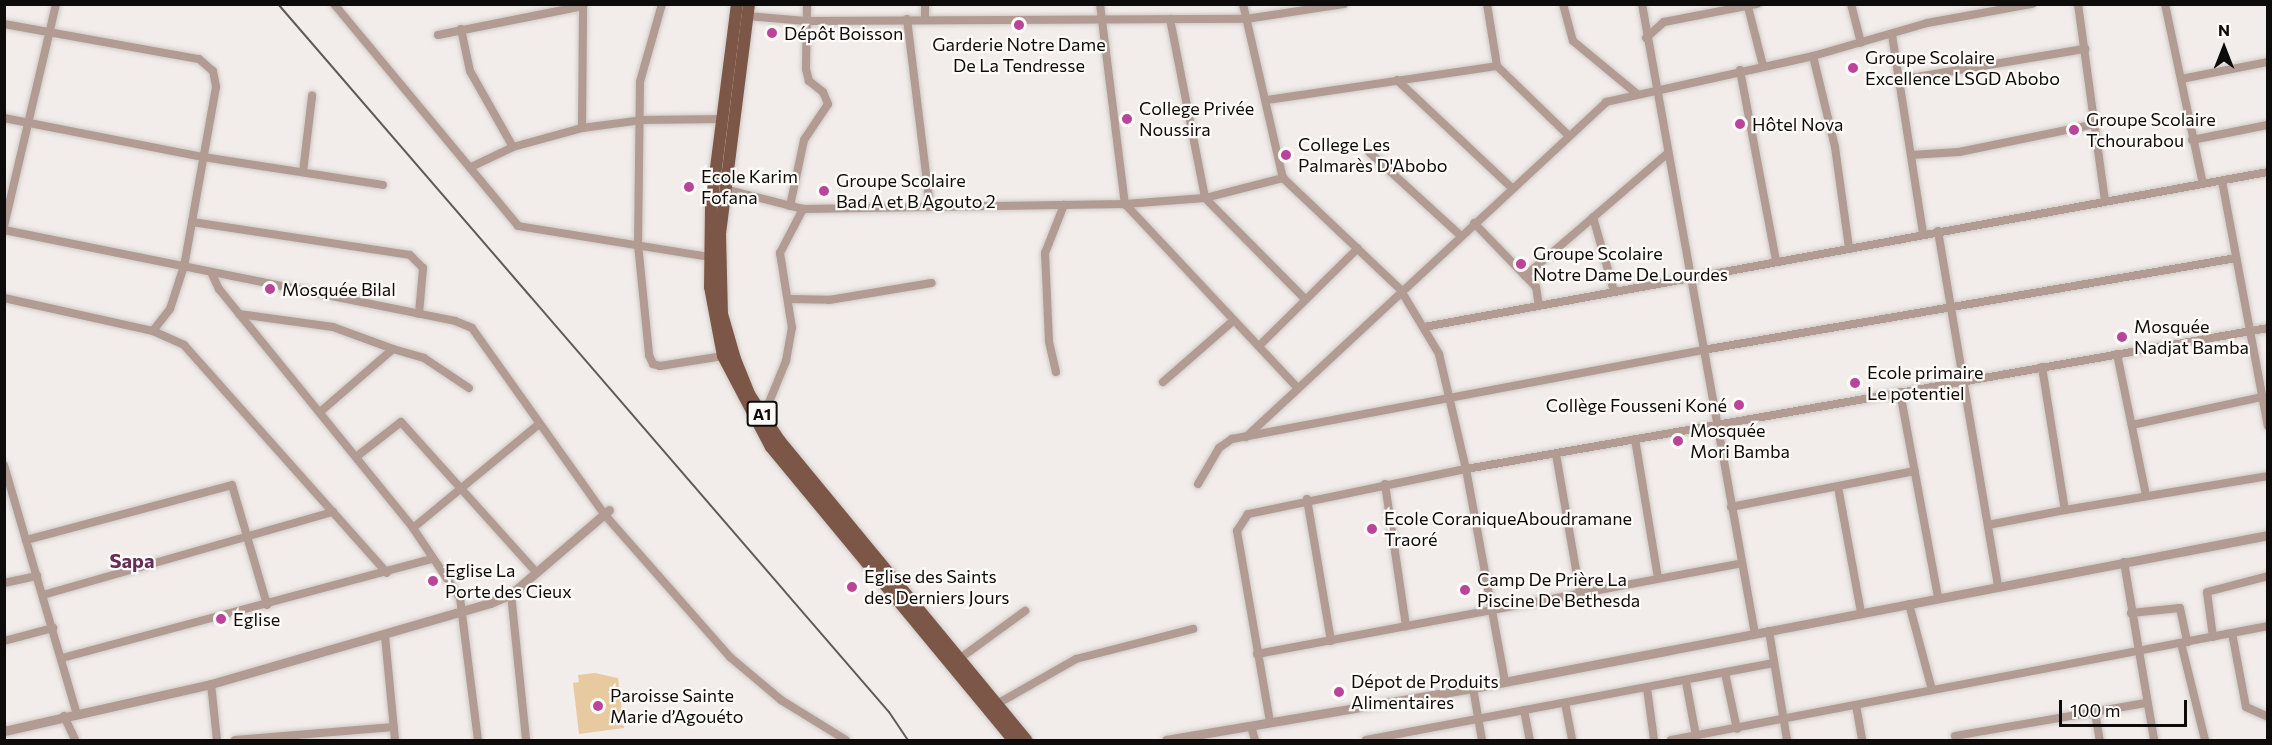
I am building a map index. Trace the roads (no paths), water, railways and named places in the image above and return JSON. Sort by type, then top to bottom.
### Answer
[{"type":"main road","name":"A1","points":[[737,4],[722,119],[710,257],[713,316],[723,356],[771,447],[1013,741]]},
{"type":"main road","name":"A1","points":[[748,10],[725,189],[719,260],[722,315],[735,359],[763,417],[1026,741]]},
{"type":"street","points":[[56,4],[4,228],[419,314],[472,328],[538,425],[607,512],[730,657],[781,700],[846,741]]},
{"type":"street","points":[[334,4],[385,71],[471,167],[518,226],[710,257]]},
{"type":"street","points":[[662,4],[644,59],[639,121],[638,244],[652,364],[723,356]]},
{"type":"street","points":[[790,206],[804,140],[828,104],[823,92],[809,81],[807,4]]},
{"type":"street","points":[[925,4],[925,19]]},
{"type":"street","points":[[1100,4],[1125,204],[1296,386]]},
{"type":"street","points":[[1243,4],[1267,100],[1283,178],[1400,290],[1439,354],[1466,469],[1490,610],[1505,681]]},
{"type":"street","points":[[748,10],[806,21],[1103,17],[1246,19],[1344,4]]},
{"type":"street","points":[[1487,4],[1497,66],[1569,136]]},
{"type":"street","points":[[1563,4],[1573,41],[1637,94]]},
{"type":"street","points":[[1642,4],[1646,38],[1718,424],[1739,564],[1755,633]]},
{"type":"street","points":[[1646,38],[1664,22],[1757,4]]},
{"type":"street","points":[[1851,4],[1861,43]]},
{"type":"street","points":[[1246,437],[1296,386],[1606,102],[1740,70],[1813,56],[1933,22],[2032,4]]},
{"type":"street","points":[[2078,4],[2105,201]]},
{"type":"street","points":[[2165,4],[2203,184]]},
{"type":"street","points":[[438,35],[583,5],[582,128]]},
{"type":"street","points":[[1748,7],[1762,66]]},
{"type":"street","points":[[907,19],[930,207]]},
{"type":"street","points":[[1170,19],[1205,198],[1305,299]]},
{"type":"street","points":[[4,24],[206,64],[213,71],[216,87],[184,266],[170,309],[153,331]]},
{"type":"street","points":[[461,29],[470,71],[513,147]]},
{"type":"street","points":[[1892,35],[1923,234]]},
{"type":"street","points":[[1899,80],[2085,49]]},
{"type":"street","points":[[1813,56],[1835,147],[1849,248]]},
{"type":"street","points":[[2181,79],[2268,62]]},
{"type":"street","points":[[1267,100],[1497,66]]},
{"type":"street","points":[[1740,70],[1776,261]]},
{"type":"street","points":[[1397,80],[1513,189]]},
{"type":"street","points":[[303,172],[312,96]]},
{"type":"street","points":[[4,118],[203,157],[383,185]]},
{"type":"street","points":[[471,167],[513,147],[582,128],[639,121],[722,119]]},
{"type":"street","points":[[1911,155],[1959,152],[2095,124]]},
{"type":"street","points":[[2192,140],[2268,124]]},
{"type":"street","points":[[1369,152],[1461,236]]},
{"type":"street","points":[[1525,276],[1668,154]]},
{"type":"street","points":[[1424,327],[2268,172]]},
{"type":"street","points":[[725,189],[802,209],[1125,204],[1205,198],[1283,178]]},
{"type":"street","points":[[2222,180],[2268,426]]},
{"type":"street","points":[[1056,372],[1049,341],[1045,253],[1064,205]]},
{"type":"street","points":[[763,417],[788,352],[790,299],[780,253],[802,209]]},
{"type":"street","points":[[1593,217],[1614,291]]},
{"type":"street","points":[[192,222],[410,255],[423,268],[419,314]]},
{"type":"street","points":[[1474,223],[1536,287],[1539,306]]},
{"type":"street","points":[[1938,231],[1998,585]]},
{"type":"street","points":[[1259,346],[1358,248]]},
{"type":"street","points":[[1198,484],[1219,448],[1232,439],[1449,396],[1703,350],[2236,258]]},
{"type":"street","points":[[211,272],[239,314],[413,528],[464,611],[478,741]]},
{"type":"street","points":[[790,299],[829,300],[932,283]]},
{"type":"street","points":[[4,298],[153,331],[194,354],[387,573]]},
{"type":"street","points":[[239,314],[333,327],[424,358],[469,388]]},
{"type":"street","points":[[1163,382],[1233,321]]},
{"type":"street","points":[[1270,722],[1237,531],[1240,520],[1307,499],[1385,484],[2268,328]]},
{"type":"street","points":[[320,412],[393,349]]},
{"type":"street","points":[[2117,354],[2146,495]]},
{"type":"street","points":[[2042,367],[2066,510]]},
{"type":"street","points":[[1900,392],[1938,597]]},
{"type":"street","points":[[2132,425],[2262,397]]},
{"type":"street","points":[[356,458],[401,422],[536,572]]},
{"type":"street","points":[[413,528],[538,425]]},
{"type":"street","points":[[1635,439],[1658,579]]},
{"type":"street","points":[[1556,454],[1580,593]]},
{"type":"street","points":[[4,465],[76,712]]},
{"type":"street","points":[[1731,507],[1915,471]]},
{"type":"street","points":[[1988,525],[2146,495],[2268,476]]},
{"type":"street","points":[[27,540],[227,484],[234,489],[267,605]]},
{"type":"street","points":[[1385,484],[1406,626]]},
{"type":"street","points":[[1838,487],[1861,612]]},
{"type":"street","points":[[1307,499],[1331,641]]},
{"type":"street","points":[[43,595],[247,540],[333,512]]},
{"type":"street","points":[[4,731],[76,712],[211,684],[385,636],[512,594],[607,512]]},
{"type":"street","points":[[1166,741],[1473,688],[1998,585],[2268,535]]},
{"type":"street","points":[[62,658],[432,560]]},
{"type":"street","points":[[2124,562],[2136,652],[2154,741]]},
{"type":"street","points":[[1257,654],[1739,564]]},
{"type":"street","points":[[4,583],[37,576]]},
{"type":"street","points":[[2212,637],[2206,592],[2268,576]]},
{"type":"street","points":[[512,594],[526,741]]},
{"type":"street","points":[[1909,604],[1932,690]]},
{"type":"street","points":[[2131,613],[2180,608],[2184,642],[2205,741]]},
{"type":"street","points":[[958,659],[1025,611]]},
{"type":"street","points":[[1671,741],[1696,736],[1711,737],[1737,729],[1856,705],[2268,626]]},
{"type":"street","points":[[4,641],[53,628]]},
{"type":"street","points":[[997,704],[1076,659],[1192,629]]},
{"type":"street","points":[[1769,631],[1787,741]]},
{"type":"street","points":[[2232,633],[2246,707],[2268,717]]},
{"type":"street","points":[[385,636],[395,741]]},
{"type":"street","points":[[1366,741],[1478,718],[1686,682],[1774,663]]},
{"type":"street","points":[[1725,673],[1737,729]]},
{"type":"street","points":[[1686,682],[1696,736]]},
{"type":"street","points":[[211,684],[217,741]]},
{"type":"street","points":[[1473,688],[1482,741]]},
{"type":"street","points":[[1647,688],[1654,741]]},
{"type":"street","points":[[1565,703],[1572,741]]},
{"type":"street","points":[[1955,736],[2146,703]]},
{"type":"street","points":[[1856,705],[1862,741]]},
{"type":"street","points":[[1524,710],[1530,741]]},
{"type":"street","points":[[2095,713],[2100,741]]},
{"type":"street","points":[[64,716],[75,741]]},
{"type":"street","points":[[1251,726],[1255,741]]},
{"type":"street","points":[[235,741],[393,727]]},
{"type":"railway","points":[[278,4],[889,712],[908,740]]},
{"type":"place","name":"Garderie Notre Dame De La Tendresse","points":[[1019,25]]},
{"type":"place","name":"Dépôt Boisson","points":[[772,33]]},
{"type":"place","name":"Groupe Scolaire Excellence LSGD Abobo","points":[[1853,68]]},
{"type":"place","name":"College Privée Noussira","points":[[1127,119]]},
{"type":"place","name":"Hôtel Nova","points":[[1740,124]]},
{"type":"place","name":"Groupe Scolaire Tchourabou","points":[[2074,130]]},
{"type":"place","name":"College Les Palmarès D'Abobo","points":[[1286,155]]},
{"type":"place","name":"Ecole Karim Fofana","points":[[689,187]]},
{"type":"place","name":"Groupe Scolaire Bad A et B Agouto 2","points":[[824,191]]},
{"type":"place","name":"Groupe Scolaire Notre Dame De Lourdes","points":[[1521,264]]},
{"type":"place","name":"Mosquée Bilal","points":[[270,289]]},
{"type":"place","name":"Mosquée Nadjat Bamba","points":[[2122,337]]},
{"type":"place","name":"Ecole primaire Le potentiel","points":[[1855,383]]},
{"type":"place","name":"Collège Fousseni Koné","points":[[1739,405]]},
{"type":"place","name":"Mosquée Mori Bamba","points":[[1678,441]]},
{"type":"place","name":"Ecole CoraniqueAboudramane Traoré","points":[[1372,529]]},
{"type":"place","name":"Eglise La Porte des Cieux","points":[[433,581]]},
{"type":"place","name":"Eglise des Saints des Derniers Jours","points":[[852,587]]},
{"type":"place","name":"Camp De Prière La Piscine De Bethesda","points":[[1465,590]]},
{"type":"place","name":"Eglise","points":[[221,619]]},
{"type":"place","name":"Dépot de Produits Alimentaires","points":[[1339,692]]},
{"type":"place","name":"Paroisse Sainte Marie d’Agouéto","points":[[598,706]]},
{"type":"district","name":"Sapa","points":[[132,560]]}]
